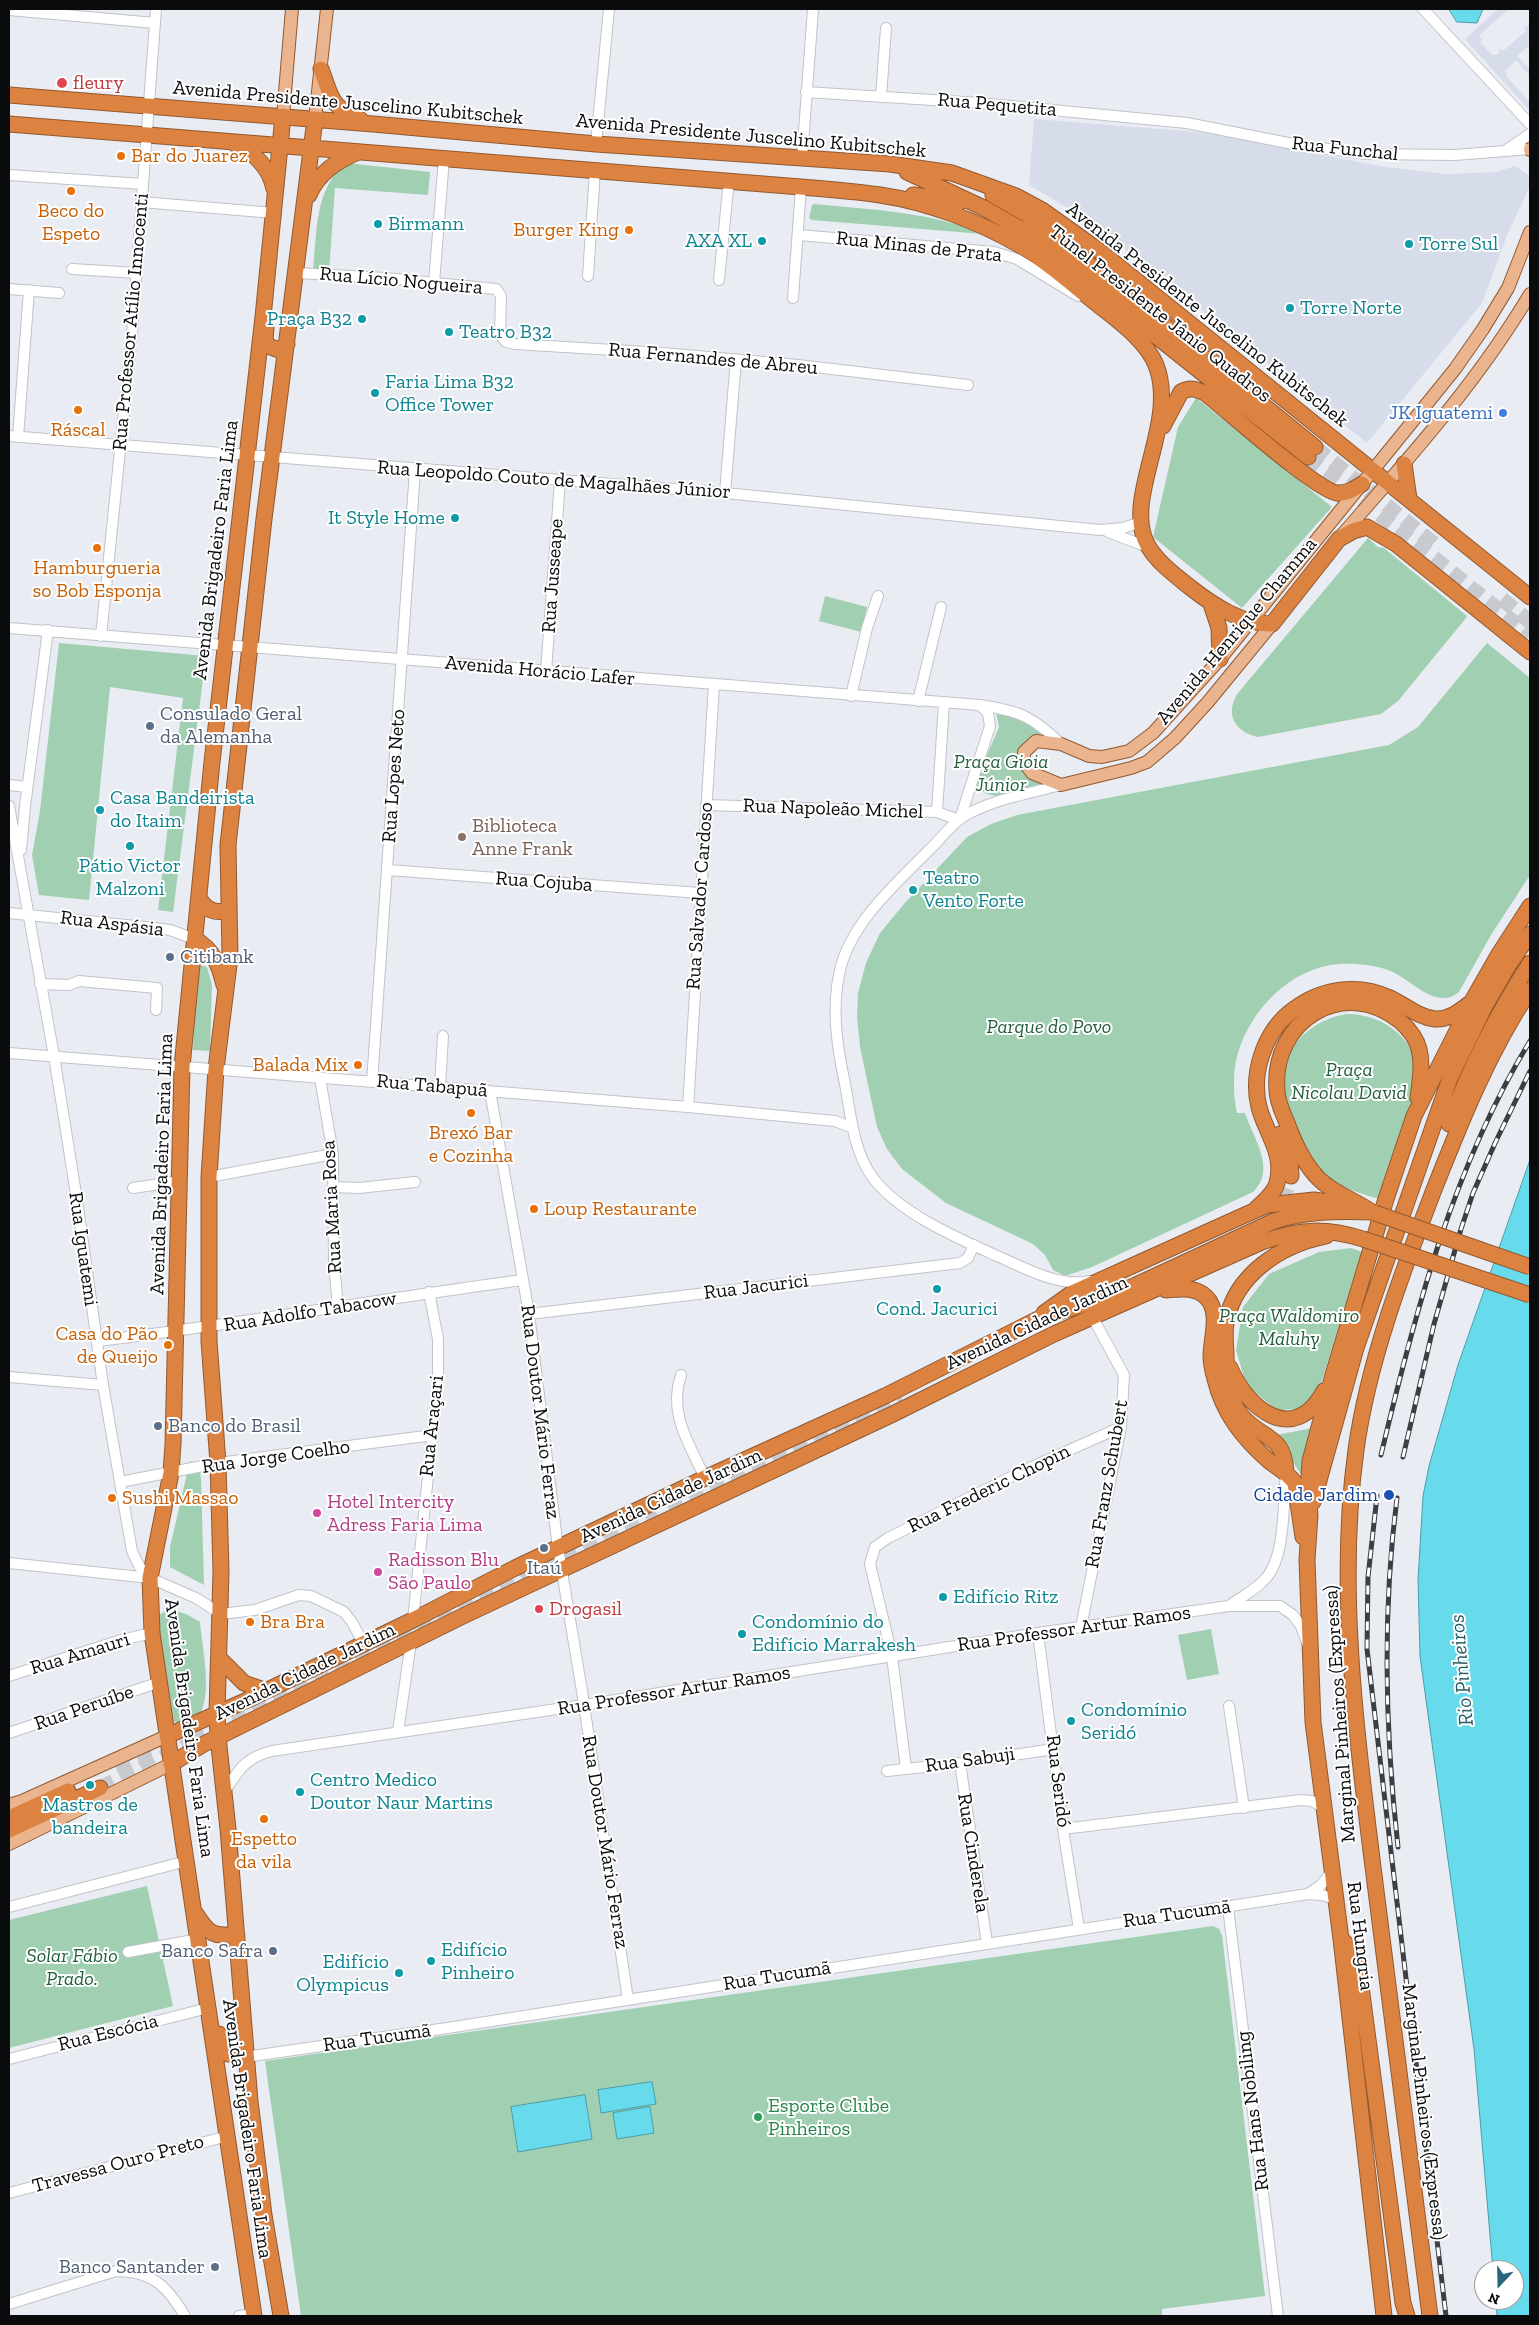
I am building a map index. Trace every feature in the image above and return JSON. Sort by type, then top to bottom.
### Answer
[{"type":"highway","points":[[321,69],[335,105],[346,113],[373,124]]},
{"type":"highway","name":"Avenida Presidente Juscelino Kubitschek","points":[[9,95],[283,116],[596,144],[890,164],[952,173],[1016,196],[1070,229],[1102,252],[1366,478],[1388,483],[1528,596]]},
{"type":"highway","name":"Avenida Brigadeiro Faria Lima","points":[[254,2315],[172,1764],[161,1738],[160,1682],[152,1633],[150,1578],[171,1474],[177,1331],[182,1067],[225,646],[256,377],[283,116]]},
{"type":"highway","name":"Avenida Brigadeiro Faria Lima","points":[[281,2316],[264,2215],[245,2057],[237,1935],[218,1737],[217,1712],[221,1614],[218,1463],[209,1328],[209,1177],[216,1069],[230,957],[228,845],[271,458],[297,272],[315,119]]},
{"type":"highway","points":[[9,124],[801,186],[882,195],[950,214],[999,233],[1024,247],[1112,316],[1151,355],[1160,377],[1161,412],[1157,442],[1144,493],[1141,522],[1143,535],[1148,547],[1167,568],[1211,604],[1250,621],[1272,624]]},
{"type":"highway","points":[[224,141],[250,152],[260,161],[273,184],[274,205]]},
{"type":"highway","points":[[305,203],[315,184],[328,168],[343,158],[359,152]]},
{"type":"highway","name":"Túnel Presidente Jânio Quadros","points":[[890,164],[984,208],[1024,231],[1311,452],[1026,214],[952,173]]},
{"type":"highway","name":"Túnel Presidente Jânio Quadros","points":[[882,195],[936,198],[984,208]]},
{"type":"highway","points":[[266,278],[270,288],[265,340],[268,346],[273,349],[279,350],[287,344]]},
{"type":"highway","points":[[256,377],[271,372],[283,372]]},
{"type":"highway","points":[[1157,442],[1180,392],[1191,388],[1205,393],[1302,472],[1325,488],[1339,493],[1352,490],[1366,478]]},
{"type":"highway","points":[[1404,464],[1409,499]]},
{"type":"highway","points":[[1340,539],[1361,528],[1372,528],[1396,544],[1530,652]]},
{"type":"highway","name":"Avenida Henrique Chamma","points":[[1272,624],[1340,539]]},
{"type":"highway","points":[[1211,604],[1218,628],[1220,659]]},
{"type":"highway","points":[[1476,607],[1494,612],[1530,640]]},
{"type":"highway","points":[[199,897],[210,910],[223,912],[229,910]]},
{"type":"highway","points":[[1308,1560],[1310,1461],[1333,1374],[1386,1199],[1414,1116],[1471,1003],[1499,954],[1530,906]]},
{"type":"highway","points":[[1310,1515],[1356,1348],[1450,1078],[1479,1017],[1508,966],[1530,934]]},
{"type":"highway","points":[[195,939],[207,948],[218,962],[226,993]]},
{"type":"highway","points":[[1479,1017],[1490,1014],[1530,952]]},
{"type":"highway","points":[[1438,1181],[1438,1153],[1465,1081],[1486,1037],[1530,963]]},
{"type":"highway","points":[[1040,1318],[1073,1300],[1163,1262],[1258,1213],[1274,1189],[1279,1165],[1276,1148],[1259,1108],[1257,1079],[1259,1065],[1270,1036],[1279,1023],[1306,1002],[1338,990],[1372,991],[1425,1017],[1434,1019],[1454,1015],[1471,1003]]},
{"type":"highway","name":"Marginal Pinheiros (Expressa)","points":[[1430,2316],[1365,1808],[1353,1682],[1349,1608],[1349,1535],[1356,1447],[1368,1392],[1386,1326],[1464,1114],[1497,1047],[1530,990]]},
{"type":"highway","points":[[1291,1176],[1290,1157],[1270,1110],[1267,1096],[1267,1073],[1274,1046],[1282,1030],[1306,1002]]},
{"type":"highway","points":[[1414,1116],[1421,1075],[1419,1047],[1406,1027],[1390,1014],[1372,1006],[1356,1002],[1340,1003],[1323,1009],[1298,1025],[1289,1037],[1278,1066],[1277,1092],[1283,1113],[1313,1173],[1338,1193],[1373,1212],[1530,1267]]},
{"type":"highway","name":"Avenida Cidade Jardim","points":[[1040,1318],[1059,1300],[1109,1276],[1280,1202],[1330,1201],[1373,1212]]},
{"type":"highway","name":"Avenida Cidade Jardim","points":[[161,1738],[413,1620],[705,1478],[885,1396],[1040,1318],[1110,1296],[1274,1221],[1290,1216],[1321,1212],[1373,1212]]},
{"type":"highway","name":"Avenida Cidade Jardim","points":[[172,1764],[202,1744],[562,1568],[893,1414],[1054,1334],[1262,1242],[1308,1230],[1344,1233],[1530,1295]]},
{"type":"highway","points":[[1286,1472],[1282,1449],[1241,1415],[1232,1399],[1226,1370],[1225,1338],[1230,1309],[1240,1288],[1250,1274],[1289,1248],[1312,1239],[1344,1233]]},
{"type":"highway","points":[[902,1398],[1021,1342],[1242,1246],[1262,1242]]},
{"type":"highway","points":[[1152,1292],[1188,1289],[1206,1297],[1212,1308],[1214,1321],[1211,1363],[1222,1402],[1232,1422],[1247,1440],[1272,1463],[1286,1472],[1295,1483],[1298,1491],[1300,1523],[1308,1560]]},
{"type":"highway","points":[[1226,1357],[1244,1394],[1264,1413],[1275,1417],[1294,1418],[1305,1414],[1321,1397],[1333,1374]]},
{"type":"highway","points":[[656,1512],[782,1452],[885,1396]]},
{"type":"highway","name":"Rua Hungria","points":[[1308,1560],[1313,1722],[1322,1807],[1341,1939],[1384,2316]]},
{"type":"highway","points":[[220,1659],[244,1683],[264,1690]]},
{"type":"highway","points":[[9,1818],[99,1783],[9,1830]]},
{"type":"highway","points":[[194,1910],[205,1929],[212,1934],[237,1935]]},
{"type":"highway","points":[[1341,1939],[1355,1952],[1358,1964],[1402,2293],[1408,2316]]},
{"type":"highway","points":[[212,2027],[218,2031],[228,2054],[245,2057]]},
{"type":"highway","points":[[228,2136],[240,2132],[249,2143],[256,2204],[264,2215]]},
{"type":"main road","name":"Avenida Brigadeiro Faria Lima","points":[[283,116],[292,9]]},
{"type":"main road","name":"Avenida Brigadeiro Faria Lima","points":[[315,119],[327,9]]},
{"type":"main road","name":"Avenida Henrique Chamma","points":[[1272,624],[1208,702],[1157,755],[1131,768],[1061,785],[1032,773],[1024,762],[1023,757],[1027,747],[1036,741],[1061,744],[1089,756],[1102,757],[1129,750],[1152,733],[1220,659],[1454,369],[1483,329],[1508,288],[1530,232]]},
{"type":"main road","name":"Avenida Henrique Chamma","points":[[1340,539],[1472,382],[1500,343],[1530,294]]},
{"type":"main road","name":"Avenida Cidade Jardim","points":[[9,1803],[22,1801],[161,1738]]},
{"type":"main road","name":"Avenida Cidade Jardim","points":[[9,1844],[172,1764]]},
{"type":"street","name":"Rua Professor Atílio Innocenti","points":[[101,636],[137,273],[156,9]]},
{"type":"street","points":[[596,144],[609,9]]},
{"type":"street","points":[[802,158],[813,9]]},
{"type":"street","points":[[1423,9],[1530,124]]},
{"type":"street","points":[[9,10],[154,23]]},
{"type":"street","points":[[881,96],[886,28]]},
{"type":"street","name":"Rua Pequetita","points":[[806,92],[1017,106],[1187,123]]},
{"type":"street","name":"Rua Funchal","points":[[1187,123],[1298,146],[1367,154],[1455,155],[1530,149]]},
{"type":"street","name":"Rua Funchal","points":[[1505,151],[1530,134]]},
{"type":"street","points":[[434,283],[444,158]]},
{"type":"street","points":[[588,276],[595,170]]},
{"type":"street","points":[[9,175],[143,184]]},
{"type":"street","points":[[719,280],[729,180]]},
{"type":"street","points":[[793,298],[801,186]]},
{"type":"street","points":[[141,202],[274,205]]},
{"type":"street","name":"Rua Minas de Prata","points":[[799,235],[994,252],[1016,259],[1112,316]]},
{"type":"street","points":[[72,269],[137,273]]},
{"type":"street","name":"Rua Lício Nogueira","points":[[297,272],[492,288],[498,291],[501,296]]},
{"type":"street","points":[[9,289],[59,293]]},
{"type":"street","points":[[13,437],[29,290]]},
{"type":"street","name":"Rua Fernandes de Abreu","points":[[501,296],[500,335],[506,342],[736,359],[968,385]]},
{"type":"street","points":[[725,493],[736,359]]},
{"type":"street","name":"Rua Leopoldo Couto de Magalhães Júnior","points":[[13,437],[725,493],[1100,530],[1123,528],[1141,522]]},
{"type":"street","name":"Rua Lopes Neto","points":[[372,1082],[415,470]]},
{"type":"street","name":"Rua Jusseape","points":[[546,671],[560,481]]},
{"type":"street","name":"Rua Leopoldo Couto de Magalhães Júnior","points":[[1100,530],[1148,547]]},
{"type":"street","points":[[850,696],[867,628],[878,596]]},
{"type":"street","points":[[918,701],[941,607]]},
{"type":"street","name":"Avenida Horácio Lafer","points":[[9,628],[980,705],[1020,713],[1038,723],[1061,744]]},
{"type":"street","points":[[20,864],[48,630]]},
{"type":"street","name":"Rua Salvador Cardoso","points":[[688,1107],[714,685]]},
{"type":"street","points":[[937,812],[944,703]]},
{"type":"street","points":[[960,819],[990,726],[988,713],[980,705]]},
{"type":"street","points":[[9,785],[28,787]]},
{"type":"street","points":[[1061,785],[1010,798],[960,819],[866,918],[850,945],[840,969],[836,1000],[836,1036],[858,1150],[872,1177],[886,1192],[941,1229],[974,1245],[1062,1281],[1082,1282],[1109,1276]]},
{"type":"street","name":"Rua Napoleão Michel","points":[[706,805],[937,812],[960,819]]},
{"type":"street","points":[[9,806],[20,864]]},
{"type":"street","name":"Rua Iguatemi","points":[[20,864],[54,1056],[103,1385],[132,1551],[140,1566],[150,1578]]},
{"type":"street","name":"Rua Cojuba","points":[[388,870],[700,893]]},
{"type":"street","name":"Rua Aspásia","points":[[9,913],[155,928],[177,932],[195,939]]},
{"type":"street","points":[[40,984],[69,985],[79,981],[158,988],[156,1010]]},
{"type":"street","points":[[440,1087],[443,1036]]},
{"type":"street","name":"Rua Tabapuã","points":[[9,1053],[688,1107],[835,1121],[854,1128]]},
{"type":"street","name":"Rua Maria Rosa","points":[[320,1078],[333,1154],[335,1187],[334,1262],[338,1308]]},
{"type":"street","name":"Rua Doutor Mário Ferraz","points":[[490,1091],[529,1314],[558,1548],[584,1705],[628,2000]]},
{"type":"street","points":[[209,1177],[333,1154]]},
{"type":"street","points":[[133,1188],[180,1181]]},
{"type":"street","points":[[335,1187],[359,1188],[415,1182]]},
{"type":"street","name":"Rua Jacurici","points":[[529,1314],[960,1263],[968,1258],[974,1245]]},
{"type":"street","name":"Rua Adolfo Tabacow","points":[[97,1341],[209,1328],[429,1292],[522,1280]]},
{"type":"street","name":"Rua Araçari","points":[[413,1620],[438,1380],[438,1339],[429,1292]]},
{"type":"street","name":"Rua Franz Schubert","points":[[1081,1627],[1121,1427],[1124,1375],[1116,1356],[1093,1318]]},
{"type":"street","points":[[681,1375],[677,1391],[678,1418],[705,1478]]},
{"type":"street","points":[[9,1377],[103,1385]]},
{"type":"street","name":"Rua Frederic Chopin","points":[[892,1656],[870,1564],[871,1555],[875,1547],[888,1538],[1027,1469],[1121,1427]]},
{"type":"street","name":"Rua Jorge Coelho","points":[[120,1482],[171,1474],[218,1463],[433,1435]]},
{"type":"street","name":"Rua Professor Artur Ramos","points":[[1229,1606],[1267,1578],[1274,1566],[1281,1535],[1286,1472]]},
{"type":"street","points":[[9,1563],[150,1578],[196,1598],[221,1614],[255,1610],[299,1594],[311,1596],[344,1612],[352,1622],[363,1643]]},
{"type":"street","name":"Rua Professor Artur Ramos","points":[[224,1792],[248,1760],[256,1755],[1081,1627],[1229,1606],[1272,1605],[1287,1610],[1300,1626],[1310,1654]]},
{"type":"street","name":"Rua Amauri","points":[[9,1676],[121,1640],[152,1633]]},
{"type":"street","name":"Rua Seridó","points":[[1038,1634],[1063,1829],[1079,1929]]},
{"type":"street","points":[[398,1732],[411,1642]]},
{"type":"street","points":[[892,1656],[906,1769]]},
{"type":"street","name":"Rua Peruíbe","points":[[9,1733],[160,1682]]},
{"type":"street","points":[[1229,1706],[1244,1808]]},
{"type":"street","name":"Rua Sabuji","points":[[887,1771],[960,1763],[1054,1748]]},
{"type":"street","name":"Rua Cinderela","points":[[960,1763],[987,1943]]},
{"type":"street","points":[[1063,1829],[1307,1800],[1322,1807]]},
{"type":"street","points":[[9,1907],[187,1861]]},
{"type":"street","points":[[1308,1894],[1321,1885],[1331,1873]]},
{"type":"street","name":"Rua Tucumã","points":[[245,2057],[628,2000],[1308,1894],[1322,1895],[1335,1899]]},
{"type":"street","name":"Rua Hans Nobiling","points":[[1228,1907],[1278,2316]]},
{"type":"street","points":[[128,1952],[198,1939]]},
{"type":"street","name":"Rua Escócia","points":[[9,2059],[208,2008]]},
{"type":"street","name":"Travessa Ouro Preto","points":[[9,2193],[228,2136]]},
{"type":"street","points":[[9,2304],[116,2270],[132,2271],[148,2276],[164,2286],[185,2316]]},
{"type":"street","points":[[239,2316],[254,2315]]},
{"type":"shaded area","points":[[1498,9],[1509,9],[1479,36],[1482,40],[1480,42],[1492,55],[1496,55],[1500,52],[1498,50],[1503,51],[1526,31],[1523,27],[1530,25],[1530,45],[1517,56],[1530,70],[1530,76],[1516,60],[1505,71],[1506,76],[1530,102],[1530,111],[1465,39]]},
{"type":"shaded area","points":[[1034,119],[1211,133],[1379,166],[1445,174],[1496,172],[1515,166],[1530,176],[1530,186],[1508,233],[1482,303],[1367,443],[1090,221],[1029,185]]},
{"type":"green space","points":[[347,163],[430,172],[428,195],[335,188],[329,272],[313,271],[319,212],[323,198],[328,184]]},
{"type":"green space","points":[[812,205],[921,216],[942,220],[983,234],[812,220],[809,218]]},
{"type":"green space","points":[[1196,398],[1332,507],[1242,608],[1153,537],[1178,427]]},
{"type":"green space","points":[[1368,538],[1378,547],[1384,548],[1467,616],[1466,618],[1398,701],[1381,714],[1258,737],[1243,731],[1234,721],[1232,715],[1232,708],[1238,693]]},
{"type":"green space","points":[[825,596],[867,607],[861,632],[819,621]]},
{"type":"green space","points":[[59,643],[206,656],[173,912],[158,910],[183,698],[110,687],[89,900],[39,895],[32,855],[40,811]]},
{"type":"green space","name":"Parque do Povo","points":[[1487,643],[1530,678],[1530,875],[1491,935],[1459,992],[1450,997],[1432,996],[1388,970],[1357,964],[1339,964],[1320,968],[1302,975],[1285,985],[1270,998],[1247,1030],[1234,1073],[1237,1113],[1245,1113],[1261,1153],[1263,1163],[1260,1183],[1253,1192],[1092,1267],[1065,1276],[1053,1270],[1045,1255],[1033,1244],[946,1203],[902,1169],[887,1149],[877,1127],[860,1047],[857,1016],[858,993],[866,963],[880,933],[904,904],[967,837],[991,824],[1017,815],[1389,745],[1418,727]]},
{"type":"green space","name":"Praça Gioia Júnior","points":[[996,712],[1021,720],[1043,735],[1031,739],[1022,745],[1019,760],[1020,767],[1045,786],[1017,794],[997,796],[981,790],[975,783],[999,727]]},
{"type":"green space","points":[[197,964],[207,967],[212,985],[210,1051],[193,1050]]},
{"type":"green space","name":"Praça Nicolau David","points":[[1347,1014],[1361,1015],[1374,1019],[1398,1033],[1413,1054],[1417,1067],[1418,1082],[1416,1090],[1382,1200],[1348,1189],[1322,1170],[1303,1141],[1285,1099],[1284,1068],[1296,1043],[1306,1032],[1318,1024]]},
{"type":"green space","name":"Praça Waldomiro Maluhy","points":[[1351,1248],[1362,1252],[1319,1390],[1301,1409],[1276,1410],[1246,1384],[1236,1350],[1243,1307],[1269,1274],[1319,1252]]},
{"type":"green space","points":[[1313,1428],[1305,1481],[1276,1435]]},
{"type":"green space","points":[[190,1461],[199,1465],[201,1479],[204,1585],[170,1567],[170,1547]]},
{"type":"green space","points":[[168,1609],[186,1614],[200,1622],[206,1670],[205,1695],[199,1716],[177,1723],[174,1721],[156,1617]]},
{"type":"green space","points":[[1211,1629],[1219,1674],[1187,1680],[1178,1635]]},
{"type":"green space","name":"Solar Fábio Prado.","points":[[147,1886],[173,2006],[9,2048],[9,1920]]},
{"type":"green space","name":"Esporte Clube Pinheiros","points":[[1213,1926],[1219,1929],[1222,1935],[1265,2296],[1162,2309],[1162,2316],[301,2316],[265,2061]]},
{"type":"water","points":[[1449,9],[1483,9],[1477,23],[1457,22]]},
{"type":"water","name":"Rio Pinheiros","points":[[1530,1160],[1530,2316],[1497,2316],[1497,2310],[1524,2310],[1524,2260],[1492,2260],[1474,2049],[1420,1656],[1418,1580],[1423,1496],[1429,1466],[1458,1365]]},
{"type":"water","points":[[652,2082],[656,2104],[601,2113],[598,2090]]},
{"type":"water","points":[[585,2095],[592,2139],[518,2152],[511,2107]]},
{"type":"water","points":[[650,2107],[654,2133],[617,2139],[613,2113]]},
{"type":"tunnel","points":[[1315,447],[1438,547]]},
{"type":"tunnel","points":[[1308,457],[1530,635]]},
{"type":"tunnel","points":[[1502,599],[1530,622]]},
{"type":"tunnel","points":[[1262,1216],[1281,1199],[1287,1189],[1291,1176]]},
{"type":"tunnel","points":[[670,1511],[902,1398]]},
{"type":"tunnel","points":[[189,1736],[656,1512]]},
{"type":"tunnel","points":[[100,1788],[204,1737]]},
{"type":"tunnel","points":[[115,1764],[155,1753]]},
{"type":"railway","points":[[1381,1455],[1408,1348],[1439,1242],[1479,1139],[1503,1089],[1530,1041]]},
{"type":"railway","points":[[1403,1457],[1434,1324],[1461,1229],[1473,1193],[1530,1071]]},
{"type":"railway","points":[[1377,1496],[1368,1577],[1367,1649],[1446,2316]]},
{"type":"railway","points":[[1397,1498],[1389,1585],[1387,1672],[1390,1760],[1398,1847]]},
{"type":"place","name":"fleury","points":[[62,83]]},
{"type":"place","name":"Bar do Juarez","points":[[121,156]]},
{"type":"place","name":"Beco do Espeto","points":[[71,191]]},
{"type":"place","name":"Birmann","points":[[378,224]]},
{"type":"place","name":"Burger King","points":[[629,230]]},
{"type":"place","name":"AXA XL","points":[[762,241]]},
{"type":"place","name":"Torre Sul","points":[[1409,244]]},
{"type":"place","name":"Torre Norte","points":[[1290,308]]},
{"type":"place","name":"Praça B32","points":[[362,319]]},
{"type":"place","name":"Teatro B32","points":[[449,332]]},
{"type":"place","name":"Faria Lima B32 Office Tower","points":[[375,393]]},
{"type":"place","name":"Ráscal","points":[[78,410]]},
{"type":"place","name":"JK Iguatemi","points":[[1503,413]]},
{"type":"place","name":"It Style Home","points":[[455,518]]},
{"type":"place","name":"Hamburgueria so Bob Esponja","points":[[97,548]]},
{"type":"place","name":"Consulado Geral da Alemanha","points":[[150,726]]},
{"type":"place","name":"Casa Bandeirista do Itaim","points":[[100,810]]},
{"type":"place","name":"Biblioteca Anne Frank","points":[[462,837]]},
{"type":"place","name":"Pátio Victor Malzoni","points":[[130,846]]},
{"type":"place","name":"Teatro Vento Forte","points":[[913,890]]},
{"type":"place","name":"Citibank","points":[[170,957]]},
{"type":"place","name":"Balada Mix","points":[[358,1065]]},
{"type":"place","name":"Brexó Bar e Cozinha","points":[[471,1113]]},
{"type":"place","name":"Loup Restaurante","points":[[534,1209]]},
{"type":"place","name":"Cond. Jacurici","points":[[937,1289]]},
{"type":"place","name":"Casa do Pão de Queijo","points":[[168,1345]]},
{"type":"place","name":"Banco do Brasil","points":[[158,1426]]},
{"type":"place","name":"Cidade Jardim","points":[[1389,1495]]},
{"type":"place","name":"Sushi Massao","points":[[112,1498]]},
{"type":"place","name":"Hotel Intercity Adress Faria Lima","points":[[317,1513]]},
{"type":"place","name":"Itaú","points":[[544,1548]]},
{"type":"place","name":"Radisson Blu São Paulo","points":[[378,1572]]},
{"type":"place","name":"Edifício Ritz","points":[[943,1597]]},
{"type":"place","name":"Drogasil","points":[[539,1609]]},
{"type":"place","name":"Bra Bra","points":[[250,1622]]},
{"type":"place","name":"Condomínio do Edifício Marrakesh","points":[[742,1634]]},
{"type":"place","name":"Condomínio Seridó","points":[[1071,1721]]},
{"type":"place","name":"Mastros de bandeira","points":[[90,1785]]},
{"type":"place","name":"Centro Medico Doutor Naur Martins","points":[[300,1792]]},
{"type":"place","name":"Espetto da vila","points":[[264,1819]]},
{"type":"place","name":"Banco Safra","points":[[273,1951]]},
{"type":"place","name":"Edifício Pinheiro","points":[[431,1961]]},
{"type":"place","name":"Edifício Olympicus","points":[[399,1973]]},
{"type":"place","name":"Esporte Clube Pinheiros","points":[[758,2117]]},
{"type":"place","name":"Banco Santander","points":[[215,2267]]}]
